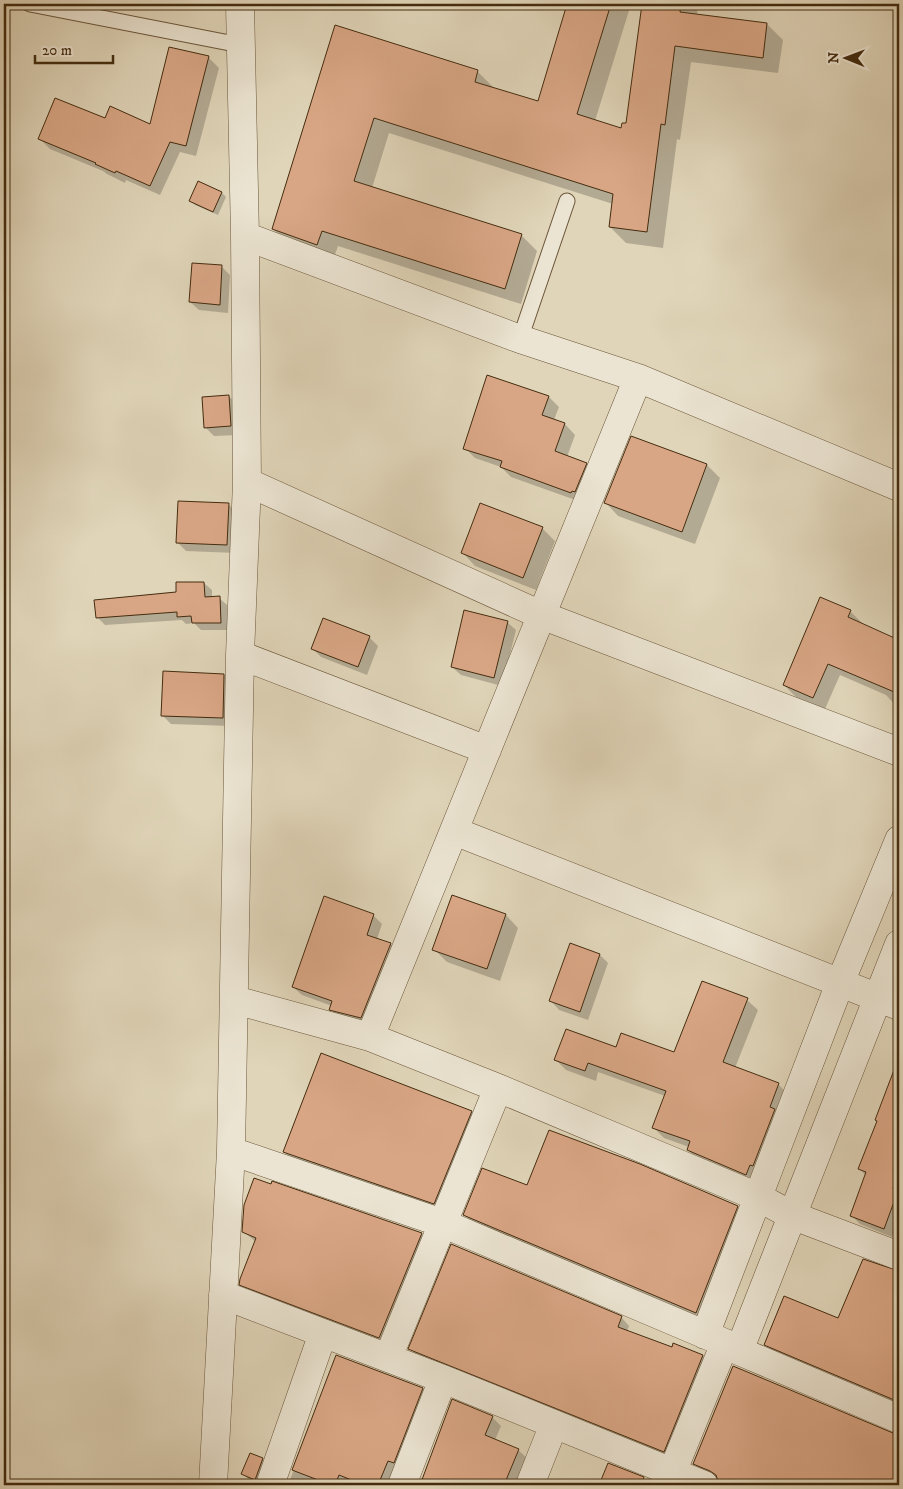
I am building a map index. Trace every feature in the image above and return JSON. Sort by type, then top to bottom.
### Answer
[{"type":"street","points":[[213,1485],[231,1151],[240,655],[247,482],[245,236],[240,4]]},
{"type":"street","points":[[245,236],[520,339],[638,378],[899,487]]},
{"type":"street","points":[[370,1037],[638,378]]},
{"type":"street","points":[[247,482],[541,615],[899,752]]},
{"type":"street","points":[[240,655],[487,750]]},
{"type":"street","points":[[454,831],[889,1002]]},
{"type":"street","points":[[723,1343],[758,1198],[840,983],[899,840]]},
{"type":"street","points":[[670,1479],[723,1343],[792,1215],[889,1002],[899,944]]},
{"type":"street","points":[[235,1000],[370,1037],[498,1088],[758,1198],[792,1215],[899,1256]]},
{"type":"street","points":[[388,1358],[498,1088]]},
{"type":"street","points":[[231,1151],[442,1223],[899,1419]]},
{"type":"street","points":[[223,1295],[443,1379],[554,1424],[670,1479],[704,1485]]},
{"type":"street","points":[[270,1485],[323,1333]]},
{"type":"street","points":[[402,1485],[443,1379]]},
{"type":"street","points":[[530,1485],[554,1424]]},
{"type":"lane","points":[[30,4],[240,45]]},
{"type":"lane","points":[[520,339],[567,201]]},
{"type":"building","points":[[567,4],[611,4],[577,114],[621,128],[622,123],[626,123],[642,4],[681,4],[680,12],[767,23],[763,58],[675,46],[665,125],[661,124],[647,232],[609,227],[613,194],[374,118],[354,181],[522,234],[505,289],[322,231],[317,245],[272,229],[335,25],[478,70],[475,82],[538,101]]},
{"type":"building","points":[[169,47],[209,56],[186,146],[170,142],[150,186],[116,171],[115,173],[38,139],[55,98],[105,118],[110,106],[150,124]]},
{"type":"building","points":[[198,181],[222,192],[213,212],[189,201]]},
{"type":"building","points":[[192,263],[222,265],[220,305],[189,302]]},
{"type":"building","points":[[487,375],[549,396],[542,415],[565,423],[555,451],[587,463],[575,492],[572,491],[571,493],[500,467],[502,461],[463,449]]},
{"type":"building","points":[[229,395],[231,426],[204,428],[202,397]]},
{"type":"building","points":[[631,436],[707,464],[682,532],[604,503]]},
{"type":"building","points":[[178,501],[229,503],[227,545],[176,543]]},
{"type":"building","points":[[480,503],[543,527],[523,578],[461,553]]},
{"type":"building","points":[[176,582],[204,582],[205,597],[220,596],[221,623],[192,623],[191,616],[177,617],[177,612],[96,618],[94,600],[176,592]]},
{"type":"building","points":[[820,597],[851,610],[848,617],[899,640],[899,694],[828,664],[813,698],[783,685]]},
{"type":"building","points":[[464,610],[508,621],[494,678],[451,667]]},
{"type":"building","points":[[323,618],[370,636],[358,667],[311,649]]},
{"type":"building","points":[[163,671],[224,674],[223,718],[161,716]]},
{"type":"building","points":[[452,895],[506,914],[487,969],[432,950]]},
{"type":"building","points":[[324,896],[374,914],[367,935],[391,943],[361,1018],[329,1010],[332,1001],[292,987]]},
{"type":"building","points":[[570,943],[600,954],[580,1012],[549,1001]]},
{"type":"building","points":[[702,981],[748,998],[723,1062],[779,1083],[770,1107],[775,1109],[753,1166],[750,1165],[746,1175],[687,1150],[690,1141],[652,1128],[666,1091],[588,1063],[585,1071],[554,1060],[566,1029],[616,1047],[621,1033],[674,1052]]},
{"type":"building","points":[[321,1053],[472,1111],[434,1204],[283,1152]]},
{"type":"building","points":[[897,1062],[899,1062],[899,1173],[893,1189],[898,1191],[884,1229],[850,1216],[866,1172],[858,1169]]},
{"type":"building","points":[[549,1130],[640,1164],[738,1206],[696,1313],[463,1215],[482,1168],[527,1185]]},
{"type":"building","points":[[254,1178],[271,1184],[272,1181],[422,1233],[379,1338],[239,1285],[256,1238],[242,1232],[244,1205]]},
{"type":"building","points":[[451,1244],[622,1316],[618,1327],[672,1347],[673,1343],[703,1355],[664,1452],[408,1349]]},
{"type":"building","points":[[863,1259],[899,1271],[899,1402],[764,1345],[784,1296],[838,1318]]},
{"type":"building","points":[[336,1355],[423,1388],[394,1463],[388,1461],[378,1485],[364,1485],[339,1475],[335,1485],[331,1485],[292,1470]]},
{"type":"building","points":[[733,1366],[899,1434],[899,1485],[719,1484],[716,1475],[693,1464]]},
{"type":"building","points":[[452,1399],[493,1416],[485,1435],[519,1449],[504,1485],[420,1485]]},
{"type":"building","points":[[250,1453],[263,1458],[255,1480],[241,1474]]},
{"type":"building","points":[[608,1463],[644,1477],[641,1485],[599,1485]]}]
